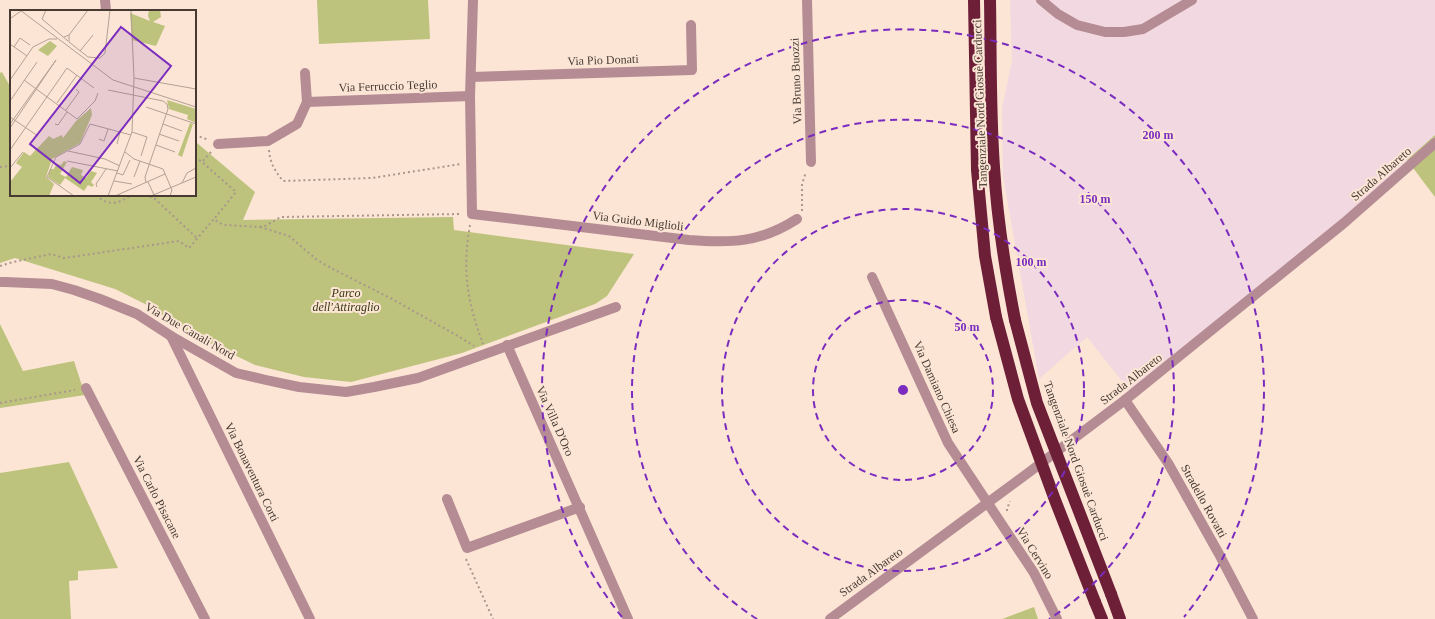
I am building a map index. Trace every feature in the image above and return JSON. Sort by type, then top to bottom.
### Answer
[{"type":"highway","name":"Tangenziale Nord Giosuè Carducci","points":[[974,0],[977,170],[985,256],[996,317],[1018,398],[1055,500],[1102,619]]},
{"type":"highway","name":"Tangenziale Nord Giosuè Carducci","points":[[991,2],[994,167],[1004,264],[1015,320],[1037,403],[1120,619]]},
{"type":"street","points":[[105,0],[106,10]]},
{"type":"street","points":[[472,214],[470,96],[473,0]]},
{"type":"street","name":"Via Bruno Buozzi","points":[[807,0],[811,162]]},
{"type":"street","points":[[1041,0],[1058,14],[1077,25],[1105,32],[1124,32],[1143,29],[1192,0]]},
{"type":"street","name":"Via Pio Donati","points":[[471,77],[692,70],[691,25]]},
{"type":"street","points":[[218,144],[268,141],[298,124],[306,102],[305,72]]},
{"type":"street","name":"Via Ferruccio Teglio","points":[[306,102],[470,96]]},
{"type":"street","name":"Strada Albareto","points":[[830,619],[1125,400],[1344,223],[1435,143]]},
{"type":"street","name":"Via Guido Miglioli","points":[[472,214],[689,240],[721,242],[741,241],[771,233],[797,219]]},
{"type":"street","name":"Via Damiano Chiesa","points":[[872,277],[948,443],[987,503]]},
{"type":"street","name":"Via Due Canali Nord","points":[[0,282],[52,284],[74,290],[137,314],[171,336],[236,373],[298,387],[346,392],[418,378],[616,307]]},
{"type":"street","name":"Via Bonaventura Corti","points":[[171,336],[310,619]]},
{"type":"street","name":"Via Villa D'Oro","points":[[507,345],[580,507],[628,619]]},
{"type":"street","name":"Via Carlo Pisacane","points":[[86,388],[205,619]]},
{"type":"street","name":"Stradello Rovatti","points":[[1125,400],[1168,463],[1219,554],[1253,619]]},
{"type":"street","points":[[448,499],[467,548],[580,507]]},
{"type":"street","name":"Via Cervino","points":[[987,503],[1034,573],[1057,619]]},
{"type":"path","points":[[196,135],[218,144],[202,162]]},
{"type":"path","points":[[268,141],[270,159],[275,171],[283,181],[372,178],[471,163]]},
{"type":"path","points":[[0,266],[51,254],[64,258],[179,241],[189,248],[236,192],[196,158]]},
{"type":"path","points":[[797,219],[802,211],[803,178],[811,162]]},
{"type":"path","points":[[0,167],[10,166]]},
{"type":"path","points":[[97,196],[100,199],[110,203],[118,203],[129,196]]},
{"type":"path","points":[[148,196],[154,198],[197,238]]},
{"type":"path","points":[[214,219],[219,223],[226,225],[259,227],[265,226],[281,217],[472,214],[466,252],[467,284],[474,319],[487,352]]},
{"type":"path","points":[[259,227],[289,236],[317,260],[392,299],[458,336],[479,350],[487,352]]},
{"type":"path","points":[[0,403],[86,388]]},
{"type":"path","points":[[467,548],[465,556],[493,619]]},
{"type":"shaded area","points":[[1010,0],[1435,0],[1435,135],[1346,217],[1129,390],[1087,337],[1039,379],[1003,176],[1002,108],[1012,61]]},
{"type":"green space","points":[[317,0],[428,0],[430,39],[319,44]]},
{"type":"green space","name":"Parco dell'Attiraglio","points":[[2,72],[10,86],[10,196],[196,196],[197,143],[255,192],[243,220],[453,217],[454,230],[634,254],[607,296],[595,304],[462,353],[351,382],[304,377],[255,365],[191,334],[147,305],[115,289],[15,258],[0,263],[0,73]]},
{"type":"green space","points":[[1435,135],[1435,197],[1407,160]]},
{"type":"green space","points":[[0,324],[23,371],[74,361],[85,395],[0,408]]},
{"type":"green space","points":[[69,462],[118,568],[78,571],[78,580],[69,581],[71,619],[0,619],[0,473]]},
{"type":"green space","points":[[1034,607],[1038,619],[1002,619]]}]
